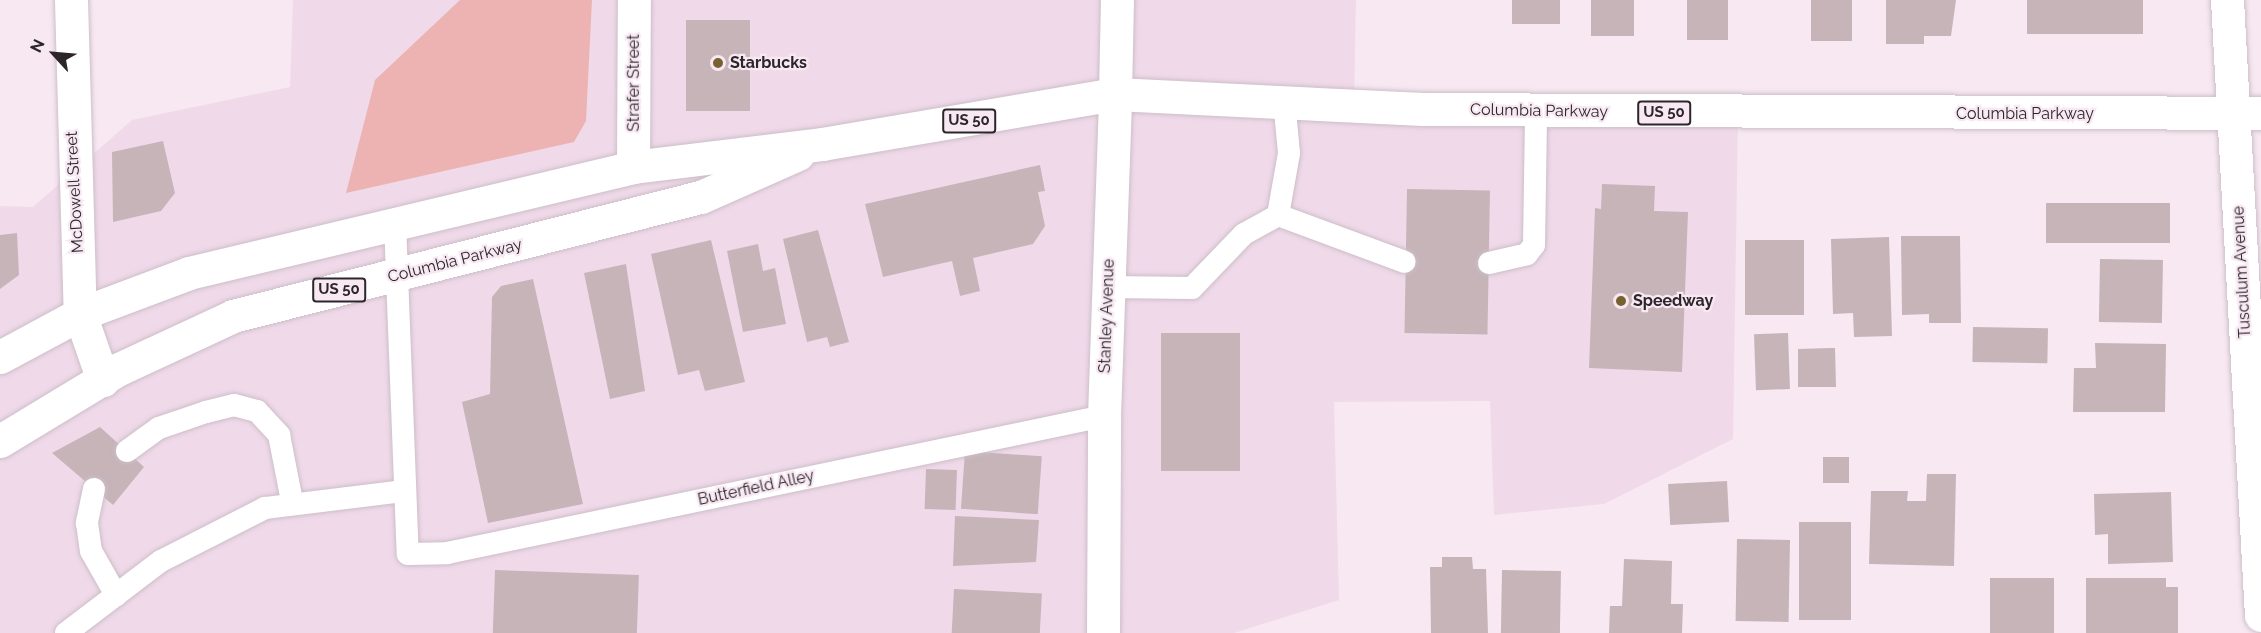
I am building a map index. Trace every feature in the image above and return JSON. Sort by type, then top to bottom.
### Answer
[{"type":"main road","name":"McDowell Street","points":[[71,0],[80,314],[103,380]]},
{"type":"main road","name":"Strafer Street","points":[[633,167],[634,0]]},
{"type":"main road","name":"Stanley Avenue","points":[[1104,633],[1104,416],[1117,0]]},
{"type":"main road","name":"Tusculum Avenue","points":[[2227,0],[2247,113],[2261,615]]},
{"type":"main road","name":"Columbia Parkway","points":[[0,357],[80,314],[189,273],[395,223],[633,167],[822,144],[1115,94],[1284,100],[1354,108],[1536,111],[2247,113]]},
{"type":"main road","name":"Columbia Parkway","points":[[0,441],[103,380],[232,316],[398,276],[701,197],[822,144]]},
{"type":"lane","points":[[1278,215],[1289,153],[1284,100]]},
{"type":"lane","points":[[1489,263],[1527,254],[1534,246],[1536,111]]},
{"type":"lane","points":[[1108,287],[1192,288],[1244,234],[1278,215],[1405,262]]},
{"type":"lane","points":[[66,633],[161,561],[265,508],[292,501],[404,491],[395,223]]},
{"type":"lane","points":[[127,451],[159,428],[206,411],[234,405],[257,411],[279,435],[292,501]]},
{"type":"lane","name":"Butterfield Alley","points":[[404,491],[408,554],[447,553],[1104,416]]},
{"type":"lane","points":[[94,489],[87,523],[91,551],[116,595]]},
{"type":"shaded area","points":[[293,0],[1356,0],[1354,107],[1738,114],[1733,439],[1604,504],[1494,515],[1490,401],[1334,402],[1339,600],[1234,633],[0,633],[0,206],[33,207],[132,120],[290,87]]},
{"type":"shaded area","points":[[460,0],[592,0],[586,121],[574,142],[346,193],[375,80]]},
{"type":"building","points":[[1512,0],[1560,0],[1560,24],[1512,24]]},
{"type":"building","points":[[1591,0],[1634,0],[1634,36],[1591,36]]},
{"type":"building","points":[[1687,0],[1728,0],[1728,40],[1687,40]]},
{"type":"building","points":[[1811,0],[1852,0],[1852,41],[1811,41]]},
{"type":"building","points":[[1886,0],[1956,0],[1951,36],[1924,36],[1924,44],[1886,44]]},
{"type":"building","points":[[2027,0],[2143,0],[2143,34],[2027,34]]},
{"type":"building","name":"Starbucks","points":[[686,20],[750,20],[750,111],[686,111]]},
{"type":"building","points":[[163,141],[175,193],[161,211],[113,222],[112,152]]},
{"type":"building","points":[[1040,165],[1045,191],[1038,192],[1045,226],[1033,244],[973,258],[980,291],[960,296],[952,261],[883,277],[865,204]]},
{"type":"building","points":[[1602,184],[1655,186],[1654,211],[1688,212],[1682,372],[1589,368],[1595,208],[1601,209]]},
{"type":"building","points":[[1407,189],[1490,190],[1487,334],[1404,333]]},
{"type":"building","points":[[2046,203],[2170,203],[2170,243],[2046,243]]},
{"type":"building","points":[[818,230],[849,342],[830,347],[827,337],[807,342],[783,239]]},
{"type":"building","points":[[17,233],[19,275],[0,289],[0,235]]},
{"type":"building","points":[[1901,236],[1960,236],[1961,323],[1929,323],[1929,314],[1902,315]]},
{"type":"building","points":[[1889,237],[1892,336],[1854,337],[1853,313],[1833,314],[1831,239]]},
{"type":"building","points":[[711,240],[745,382],[705,391],[699,370],[678,375],[651,254]]},
{"type":"building","points":[[1745,240],[1804,240],[1804,315],[1745,315]]},
{"type":"building","points":[[758,244],[763,271],[775,268],[786,324],[743,332],[727,251]]},
{"type":"building","points":[[2100,259],[2163,260],[2162,323],[2099,322]]},
{"type":"building","points":[[626,264],[645,391],[610,399],[584,273]]},
{"type":"building","points":[[533,279],[583,504],[488,523],[462,402],[490,394],[492,297],[501,286]]},
{"type":"building","points":[[1973,327],[2048,328],[2047,363],[1972,362]]},
{"type":"building","points":[[1161,333],[1240,333],[1240,471],[1161,471]]},
{"type":"building","points":[[1788,333],[1790,389],[1756,390],[1754,334]]},
{"type":"building","points":[[2095,343],[2166,344],[2165,412],[2073,412],[2074,368],[2096,368]]},
{"type":"building","points":[[1835,348],[1836,387],[1798,387],[1798,349]]},
{"type":"building","points":[[100,427],[144,467],[113,505],[52,453]]},
{"type":"building","points":[[965,451],[1042,456],[1038,514],[961,509]]},
{"type":"building","points":[[1823,457],[1849,457],[1849,483],[1823,483]]},
{"type":"building","points":[[926,469],[957,470],[956,510],[925,509]]},
{"type":"building","points":[[1927,474],[1956,474],[1954,566],[1869,564],[1871,491],[1908,491],[1907,501],[1926,501]]},
{"type":"building","points":[[1727,481],[1729,522],[1670,525],[1668,484]]},
{"type":"building","points":[[2171,492],[2173,562],[2108,564],[2108,534],[2095,535],[2094,494]]},
{"type":"building","points":[[955,516],[1039,520],[1036,562],[953,566]]},
{"type":"building","points":[[1799,522],[1851,522],[1851,620],[1799,620]]},
{"type":"building","points":[[1737,539],[1790,540],[1789,622],[1736,621]]},
{"type":"building","points":[[1442,557],[1472,557],[1473,569],[1486,569],[1488,633],[1431,633],[1430,567],[1442,567]]},
{"type":"building","points":[[1624,559],[1672,561],[1671,604],[1683,604],[1682,633],[1609,633],[1610,606],[1622,606]]},
{"type":"building","points":[[495,570],[639,575],[637,633],[493,633]]},
{"type":"building","points":[[1502,570],[1561,571],[1560,633],[1501,633]]},
{"type":"building","points":[[1990,578],[2054,578],[2054,633],[1990,633]]},
{"type":"building","points":[[2086,578],[2166,578],[2166,587],[2178,587],[2178,633],[2086,633]]},
{"type":"building","points":[[954,589],[1042,594],[1040,633],[952,633]]},
{"type":"place","name":"Starbucks","points":[[718,63]]},
{"type":"place","name":"Speedway","points":[[1621,301]]}]
